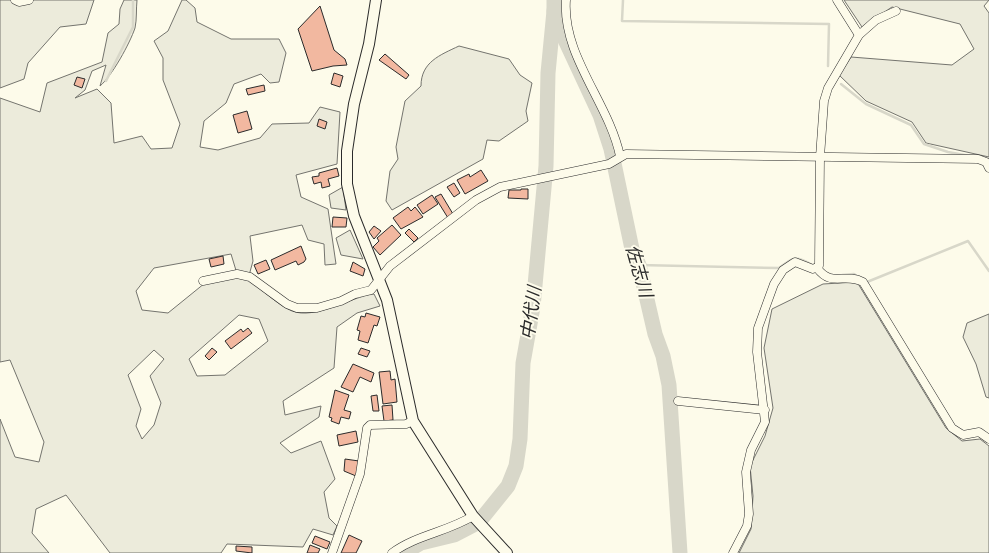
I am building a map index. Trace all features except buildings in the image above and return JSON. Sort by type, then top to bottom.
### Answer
[{"type":"street","points":[[15,0],[19,2],[29,0]]},
{"type":"street","points":[[376,0],[369,44],[354,104],[347,151],[347,184],[354,216],[368,256],[379,280],[390,316],[413,422],[473,516],[507,553]]},
{"type":"street","points":[[566,0],[565,12],[572,42],[620,156]]},
{"type":"street","points":[[837,0],[859,35]]},
{"type":"street","points":[[817,268],[820,263],[820,157],[824,101],[828,88],[859,35],[876,20],[896,10]]},
{"type":"street","points":[[204,281],[237,274],[250,277],[287,304],[297,308],[317,308],[341,301],[354,294],[371,290],[390,266],[476,200],[500,187],[609,164],[626,154],[978,159],[986,162],[989,168]]},
{"type":"street","points":[[733,553],[747,526],[749,514],[746,472],[751,450],[765,422],[757,352],[758,328],[771,293],[783,270],[789,264],[795,262],[817,268],[824,277],[832,280],[853,277],[863,282],[952,428],[963,435],[979,432],[989,439]]},
{"type":"street","points":[[678,401],[765,410]]},
{"type":"street","points":[[332,553],[360,474],[368,428],[370,425],[406,424],[413,422]]},
{"type":"street","points":[[392,553],[404,544],[455,527],[473,516]]},
{"type":"shaded area","points":[[0,0],[94,0],[86,24],[60,27],[28,63],[24,79],[0,88]]},
{"type":"shaded area","points":[[124,0],[137,0],[135,28],[129,42],[105,81],[100,86],[106,65],[92,71],[85,90],[75,98],[97,89],[111,103],[114,143],[142,136],[151,149],[172,148],[180,124],[163,80],[163,58],[154,41],[168,31],[182,0],[186,0],[195,8],[197,22],[231,39],[279,39],[286,53],[279,82],[270,83],[261,74],[234,84],[226,103],[204,121],[200,147],[218,150],[260,138],[272,124],[309,123],[320,107],[340,112],[337,164],[296,175],[301,197],[328,209],[336,264],[325,265],[324,244],[308,240],[302,225],[250,236],[253,261],[248,279],[287,309],[301,313],[311,313],[374,294],[380,306],[357,313],[337,327],[334,368],[283,401],[285,415],[321,406],[319,417],[280,443],[291,453],[321,441],[335,479],[324,492],[329,518],[337,526],[333,535],[313,529],[303,547],[227,544],[221,553],[110,553],[66,495],[36,509],[32,533],[49,553],[0,553],[0,419],[15,457],[39,462],[44,442],[10,360],[0,362],[0,98],[40,112],[47,83],[102,62],[108,33],[119,24],[120,9]],"holes":[[[231,254],[238,277],[205,283],[168,313],[142,310],[136,291],[154,268]],[[239,315],[259,319],[268,341],[225,375],[197,376],[189,359]],[[154,350],[164,359],[150,376],[161,403],[154,425],[142,439],[136,426],[141,409],[128,375]]]},
{"type":"shaded area","points":[[844,0],[989,0],[984,6],[989,13],[989,157],[926,143],[912,122],[866,101],[839,75],[851,57],[952,65],[974,49],[960,24],[892,7],[862,27]]},
{"type":"shaded area","points":[[459,46],[509,59],[520,75],[532,83],[526,111],[528,121],[499,141],[487,140],[483,159],[392,210],[386,201],[390,171],[398,159],[396,147],[405,101],[421,86],[424,71],[428,65],[439,56]]},
{"type":"shaded area","points":[[343,187],[346,210],[331,208],[329,195]]},
{"type":"shaded area","points":[[350,230],[363,259],[341,255],[336,238]]},
{"type":"shaded area","points":[[857,282],[946,428],[962,441],[980,439],[989,446],[989,553],[739,553],[751,529],[753,496],[750,466],[765,436],[773,408],[764,348],[772,309],[823,284]]},
{"type":"shaded area","points":[[989,314],[989,398],[986,397],[976,364],[963,337],[967,323]]},
{"type":"waterway","points":[[106,81],[133,27],[133,0]]},
{"type":"waterway","name":"佐志川","points":[[554,0],[554,11],[560,29],[600,115],[611,149],[632,249],[639,265],[655,334],[663,356],[669,385],[680,553]]},
{"type":"waterway","points":[[623,0],[622,21],[829,24],[828,66]]},
{"type":"waterway","name":"中代川","points":[[403,553],[421,543],[454,535],[479,522],[508,486],[516,466],[520,439],[523,363],[533,307],[546,166],[548,73],[554,11]]},
{"type":"waterway","points":[[841,84],[866,104],[911,125],[924,144],[948,152],[970,156]]},
{"type":"waterway","points":[[867,282],[968,241],[989,271]]},
{"type":"waterway","points":[[639,265],[779,268],[788,261],[795,259],[812,265]]},
{"type":"waterway","points":[[842,275],[854,274],[860,278]]}]
